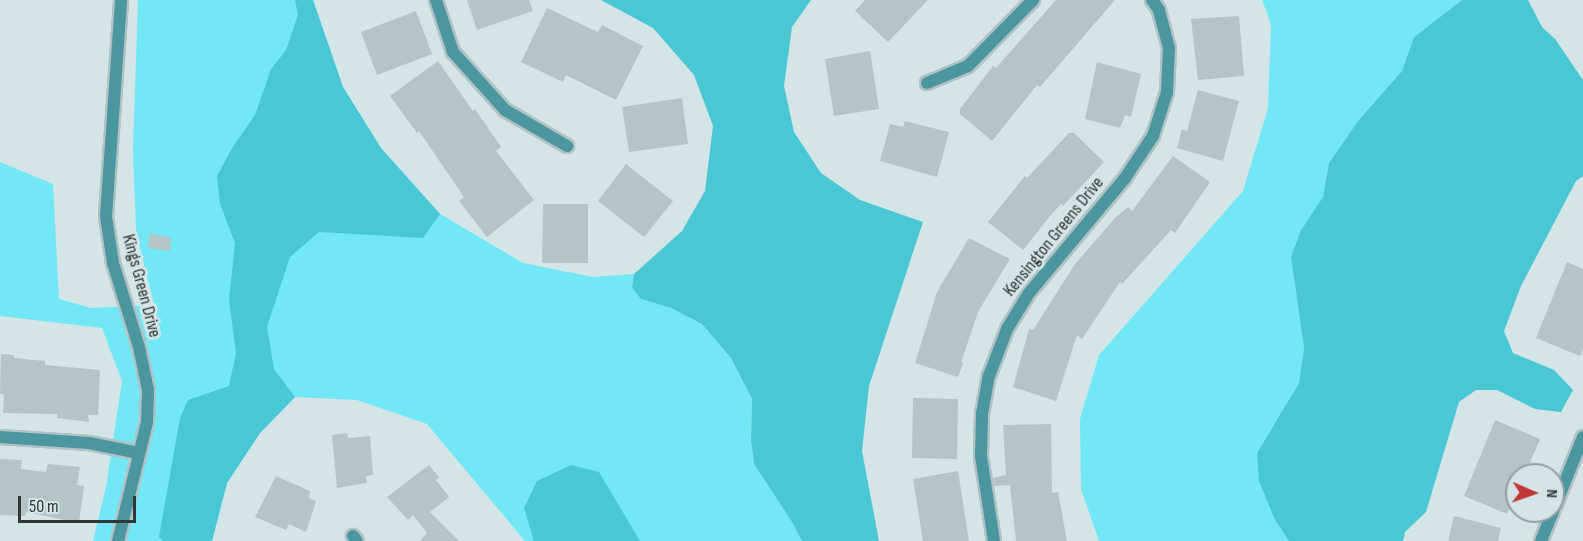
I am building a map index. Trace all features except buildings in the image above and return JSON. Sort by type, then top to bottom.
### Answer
[{"type":"street","name":"Kings Green Drive","points":[[118,541],[147,422],[148,390],[139,347],[113,262],[106,216],[121,0]]},
{"type":"street","points":[[436,0],[453,52],[505,111],[567,146]]},
{"type":"street","points":[[927,83],[968,66],[1033,0]]},
{"type":"street","name":"Kensington Greens Drive","points":[[994,541],[981,456],[982,414],[989,376],[1007,329],[1029,293],[1125,178],[1153,136],[1167,92],[1169,48],[1159,10],[1152,0]]},
{"type":"street","points":[[0,437],[89,443],[139,453]]},
{"type":"street","points":[[1541,541],[1583,437]]},
{"type":"shaded area","points":[[138,0],[313,0],[343,87],[381,148],[440,214],[523,263],[593,277],[634,274],[632,288],[641,299],[671,308],[702,324],[731,358],[752,399],[751,440],[754,464],[802,541],[525,541],[427,424],[357,400],[295,397],[260,433],[227,483],[212,541],[93,541],[106,487],[122,381],[102,328],[0,316],[0,162],[53,184],[59,299],[91,308],[154,305],[136,232],[133,149]]},
{"type":"shaded area","points":[[295,0],[313,0],[343,87],[381,148],[440,214],[423,238],[319,232],[290,257],[267,327],[274,369],[295,397],[260,433],[227,483],[212,541],[163,541],[159,537],[180,418],[188,400],[229,386],[236,353],[229,300],[235,243],[220,204],[217,176],[232,148],[255,115],[271,69],[286,50],[298,15]]},
{"type":"shaded area","points":[[601,0],[811,0],[792,27],[784,86],[794,132],[821,173],[860,200],[923,222],[869,386],[862,451],[879,541],[802,541],[754,464],[751,440],[752,399],[731,358],[702,324],[671,308],[641,299],[632,288],[634,274],[682,231],[705,191],[713,126],[694,75],[653,28]]},
{"type":"shaded area","points":[[1262,0],[1462,0],[1414,37],[1402,71],[1358,121],[1329,163],[1323,198],[1301,230],[1291,257],[1304,348],[1299,383],[1257,453],[1275,520],[1289,541],[1099,541],[1081,489],[1080,419],[1099,355],[1243,191],[1268,108],[1271,24]]},
{"type":"shaded area","points":[[1462,0],[1528,0],[1542,27],[1555,39],[1583,80],[1583,176],[1576,181],[1521,286],[1504,331],[1513,353],[1554,370],[1573,390],[1561,412],[1535,409],[1497,390],[1476,390],[1459,402],[1426,512],[1405,532],[1403,541],[1289,541],[1275,520],[1259,481],[1257,453],[1299,383],[1304,348],[1291,257],[1301,230],[1323,197],[1329,163],[1358,121],[1402,71],[1414,37]]},
{"type":"shaded area","points":[[571,465],[599,472],[640,541],[534,541],[524,508],[537,481]]}]
